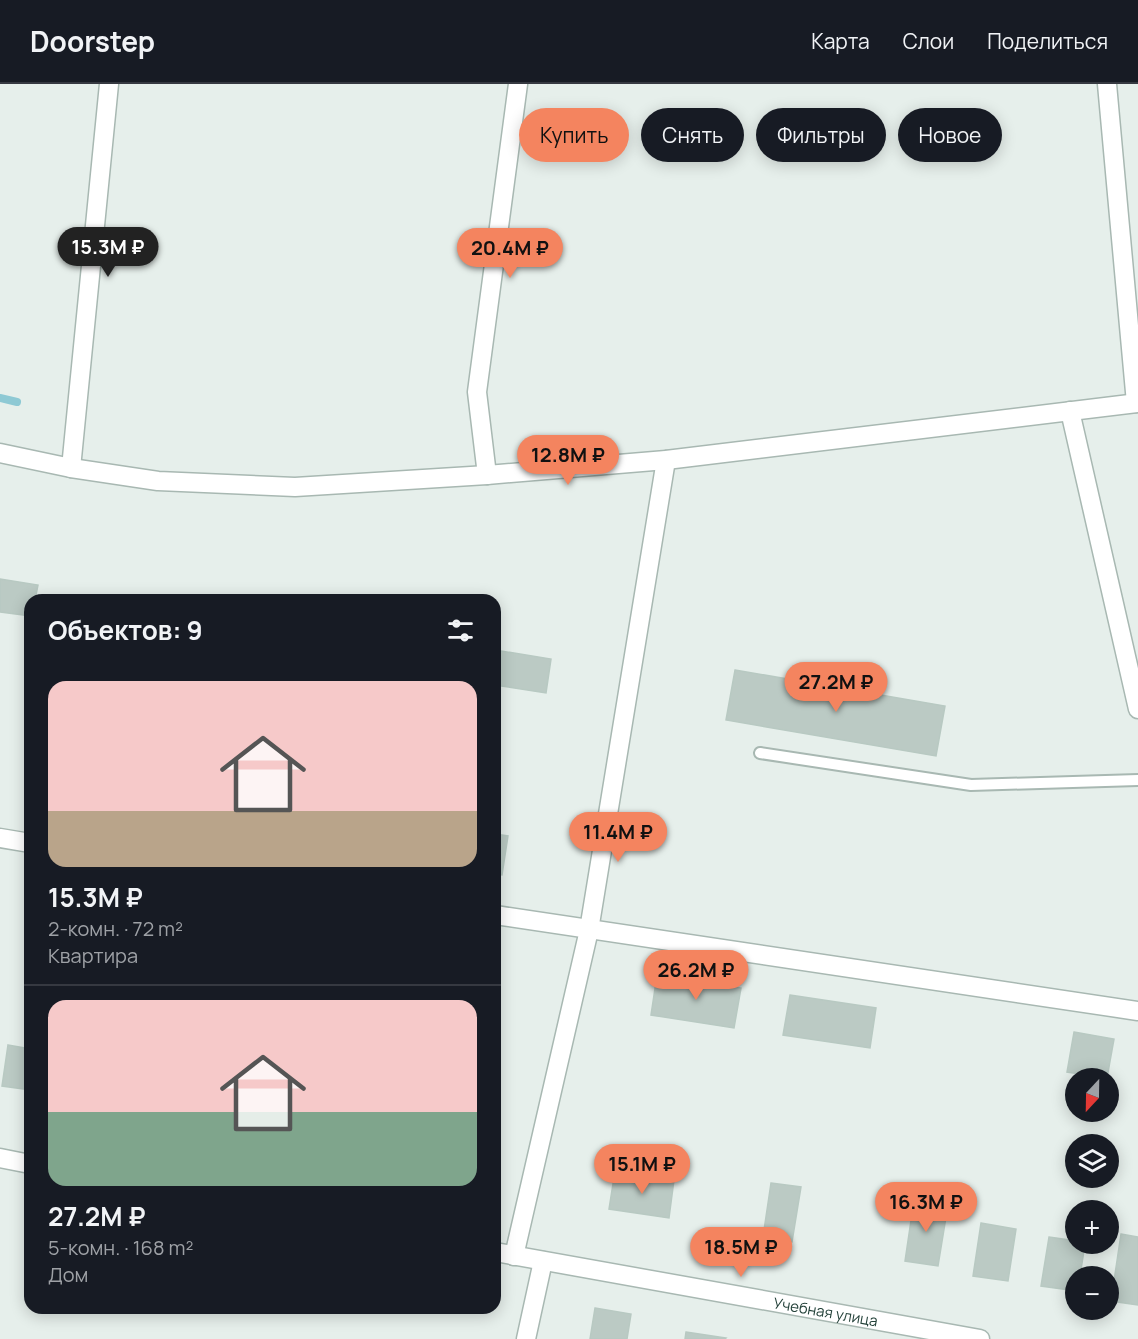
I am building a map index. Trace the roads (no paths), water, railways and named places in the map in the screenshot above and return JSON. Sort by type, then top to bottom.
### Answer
[{"type":"street","points":[[70,468],[109,84]]},
{"type":"street","points":[[487,475],[477,392],[518,84]]},
{"type":"street","points":[[0,453],[70,468],[158,481],[296,487],[487,475],[666,460],[1137,403],[1107,84]]},
{"type":"street","points":[[1070,411],[1138,709]]},
{"type":"street","points":[[514,1256],[589,930],[666,460]]},
{"type":"street","points":[[0,838],[24,842]]},
{"type":"street","points":[[501,916],[1138,1011]]},
{"type":"street","points":[[0,1158],[24,1163]]},
{"type":"street","name":"Учебная улица","points":[[501,1253],[980,1339]]},
{"type":"street","points":[[526,1339],[543,1261]]},
{"type":"lane","points":[[760,753],[971,785],[1138,780]]},
{"type":"waterway","points":[[0,398],[17,402]]}]
